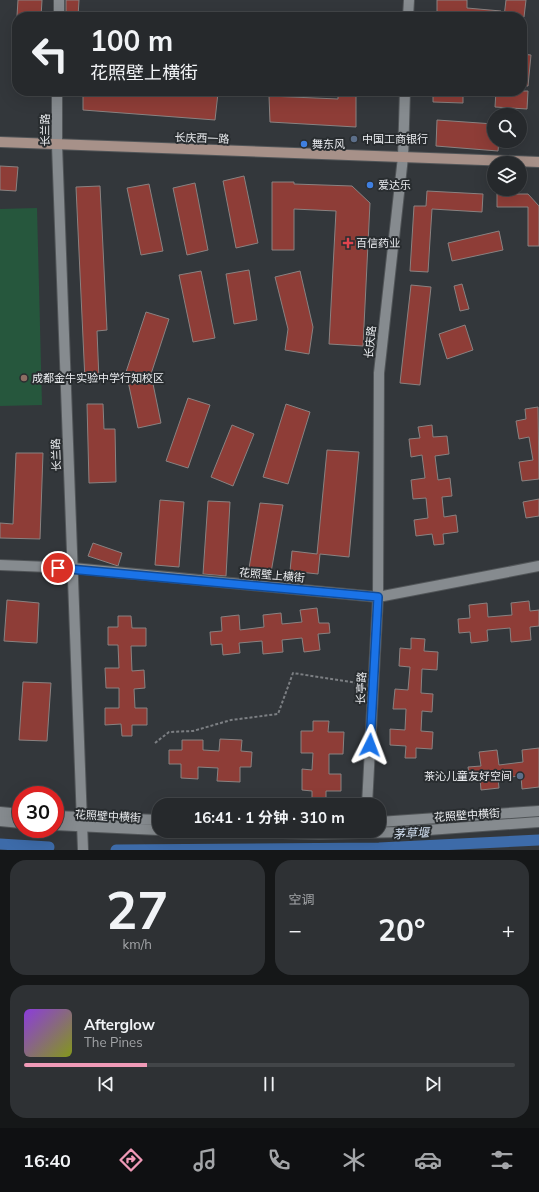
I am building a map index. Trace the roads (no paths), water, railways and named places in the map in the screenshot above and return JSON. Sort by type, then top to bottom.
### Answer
[{"type":"main road","name":"长庆西一路","points":[[0,142],[539,162]]},
{"type":"street","points":[[58,12],[59,0]]},
{"type":"street","points":[[408,12],[409,0]]},
{"type":"street","name":"长兰路","points":[[57,96],[57,145],[83,850]]},
{"type":"street","name":"长庆路","points":[[378,597],[379,373],[403,157],[405,96]]},
{"type":"street","name":"花照壁上横街","points":[[0,565],[73,568],[378,597],[539,566]]},
{"type":"street","name":"长亭路","points":[[367,798],[378,597]]},
{"type":"street","name":"花照壁中横街","points":[[386,822],[539,811]]},
{"type":"street","points":[[0,812],[12,813]]},
{"type":"street","name":"花照壁中横街","points":[[64,818],[82,822],[152,829]]},
{"type":"street","name":"花照壁中横街","points":[[64,824],[82,822],[152,820]]},
{"type":"street","points":[[0,822],[12,823]]},
{"type":"street","name":"花照壁中横街","points":[[386,832],[539,822]]},
{"type":"waterway","name":"茅草堰","points":[[116,850],[379,848],[539,840]]},
{"type":"waterway","name":"茅草堰","points":[[0,844],[49,847]]},
{"type":"place","name":"中国工商银行","points":[[354,139]]},
{"type":"place","name":"舞东风","points":[[304,144]]},
{"type":"place","name":"爱达乐","points":[[370,185]]},
{"type":"place","name":"百信药业","points":[[348,243]]},
{"type":"place","name":"成都金牛实验中学行知校区","points":[[24,378]]},
{"type":"place","name":"茶沁儿童友好空间","points":[[520,776]]}]
